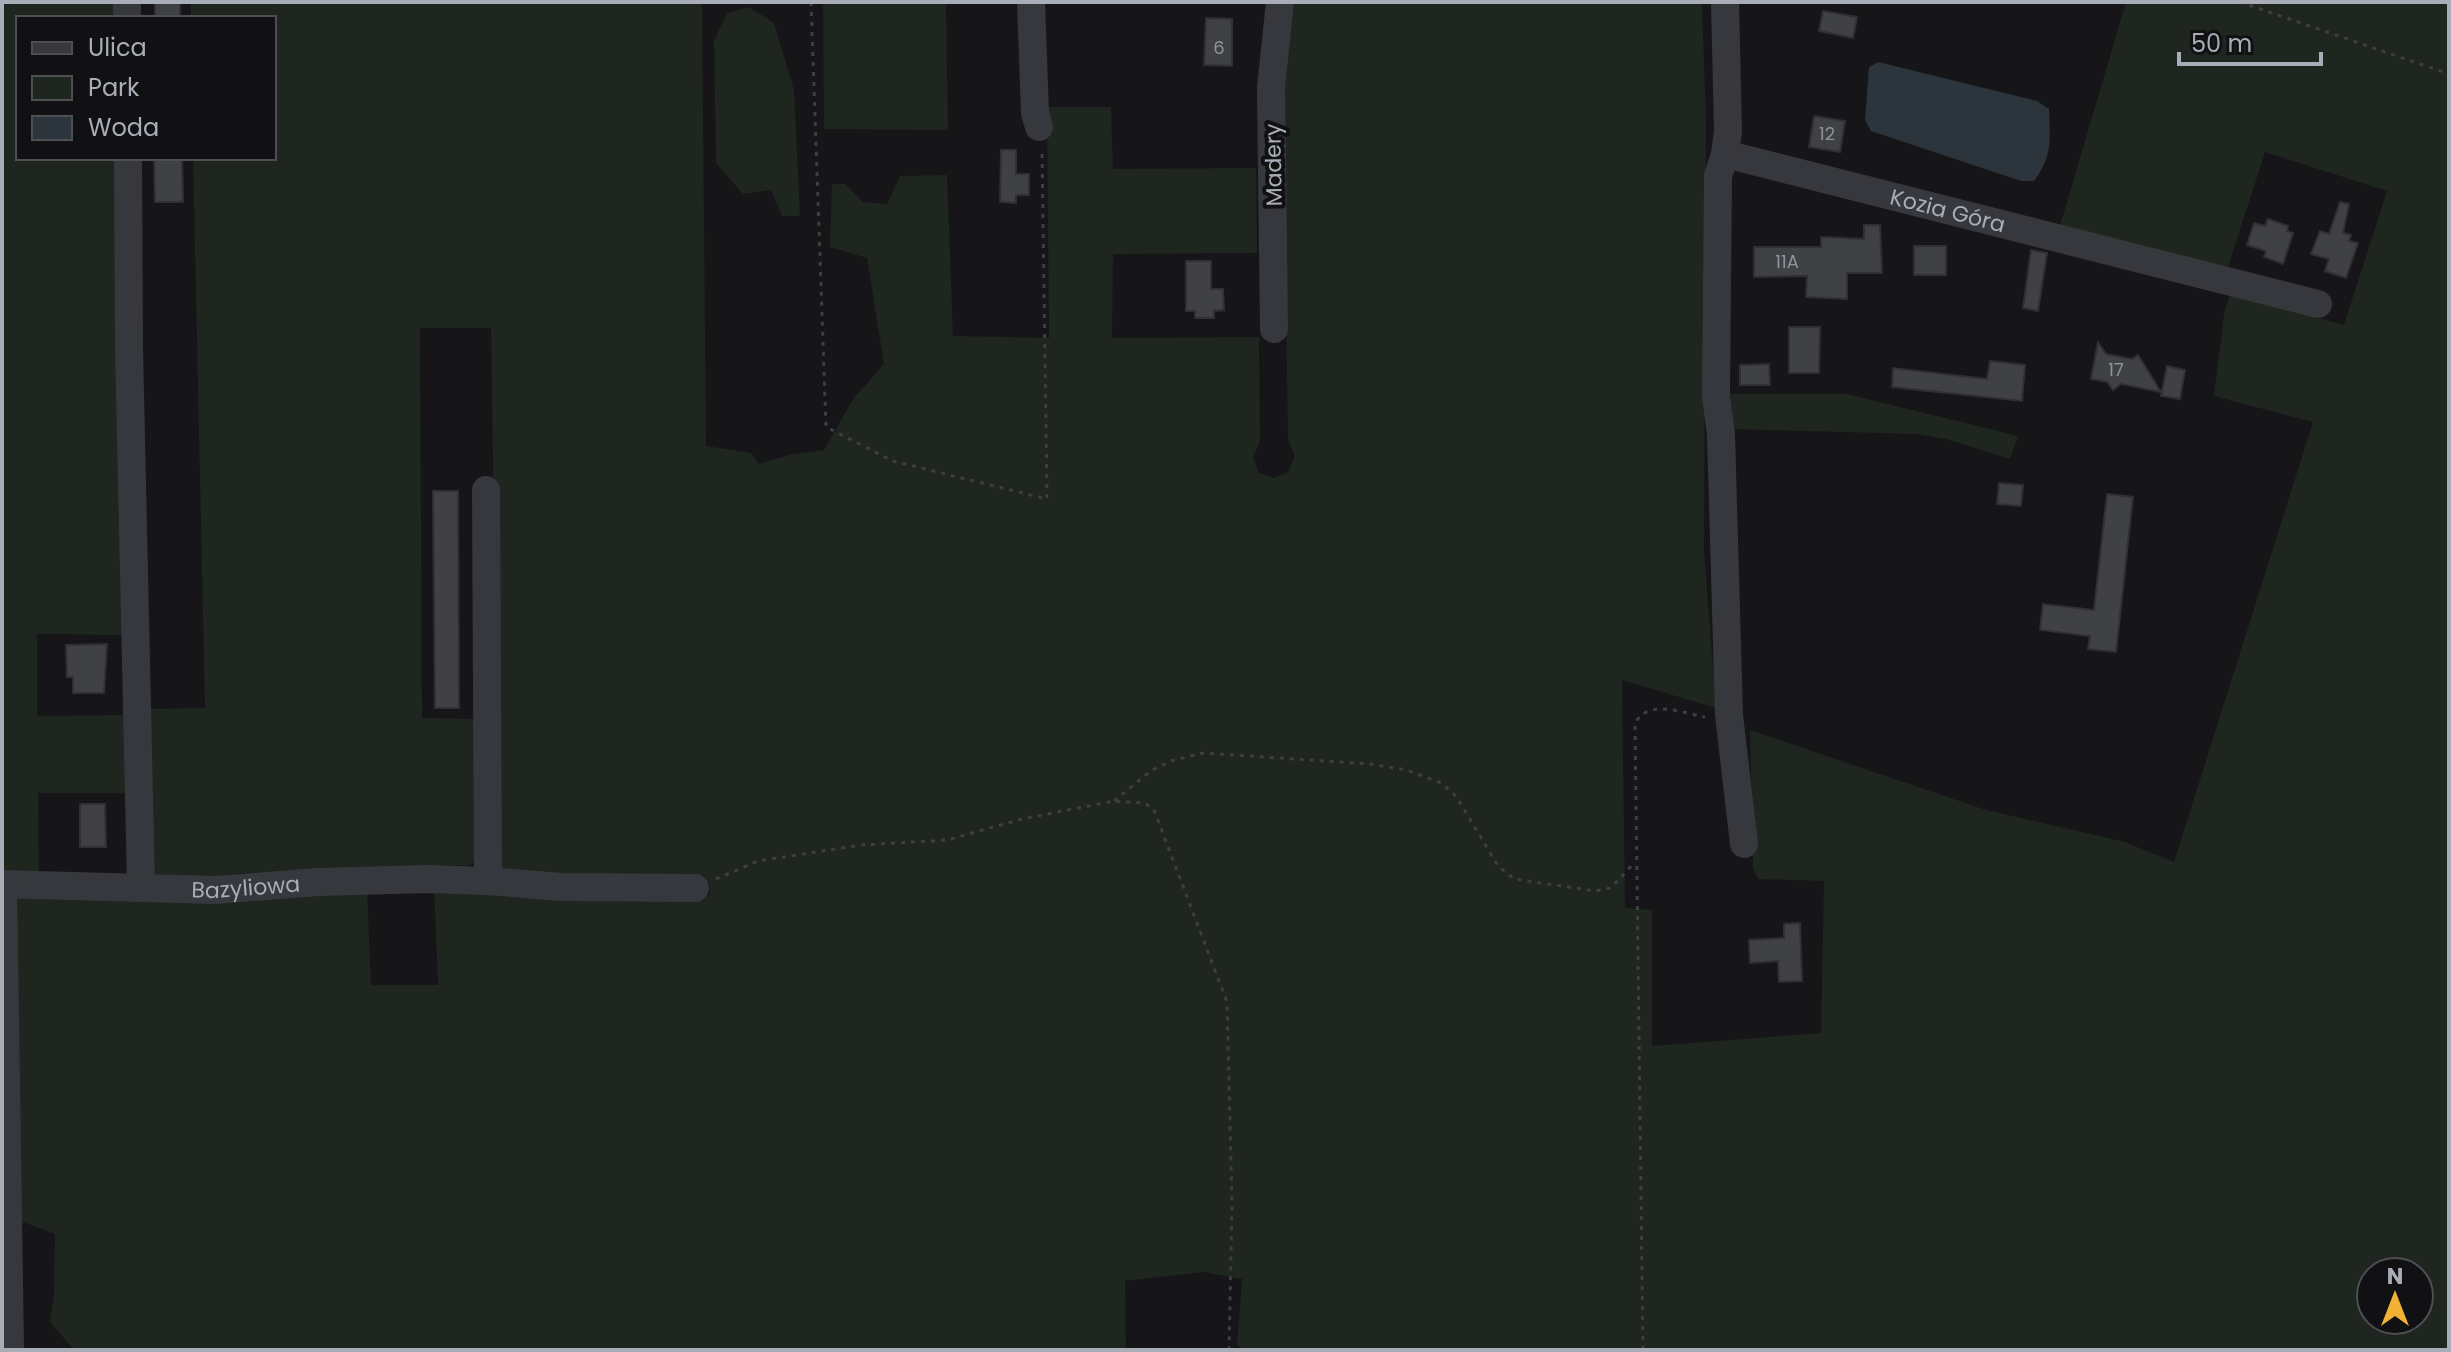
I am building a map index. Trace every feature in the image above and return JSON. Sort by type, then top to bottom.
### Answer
[{"type":"street","points":[[1031,2],[1035,113],[1039,127]]},
{"type":"street","name":"Madery","points":[[1274,329],[1271,88],[1280,2]]},
{"type":"street","points":[[1725,2],[1728,131],[1718,176],[1716,397],[1721,434],[1729,715],[1744,844]]},
{"type":"street","name":"Kozia Góra","points":[[1725,154],[2318,304]]},
{"type":"street","points":[[128,160],[141,886]]},
{"type":"street","points":[[486,490],[488,881]]},
{"type":"street","name":"Bazyliowa","points":[[3,884],[215,890],[318,882],[427,879],[561,887],[695,888]]},
{"type":"street","points":[[3,884],[10,1350]]},
{"type":"path","points":[[811,2],[826,427],[893,461],[1047,499],[1042,143],[1039,127]]},
{"type":"path","points":[[2240,2],[2449,74]]},
{"type":"path","points":[[1643,1350],[1635,724],[1639,715],[1651,709],[1706,718],[1729,715]]},
{"type":"path","points":[[1114,801],[1161,765],[1203,753],[1370,764],[1425,775],[1449,789],[1498,866],[1514,879],[1595,891],[1611,888],[1636,861]]},
{"type":"path","points":[[695,888],[758,861],[861,845],[947,840],[1022,819],[1114,801],[1145,803],[1154,810],[1227,1002],[1232,1205],[1229,1350]]},
{"type":"green space","points":[[2,2],[118,2],[118,16],[16,16],[16,160],[120,160],[126,635],[37,634],[37,716],[127,715],[128,793],[38,793],[39,876],[2,879]]},
{"type":"green space","points":[[191,2],[702,2],[706,446],[751,453],[759,464],[793,454],[824,450],[853,399],[884,364],[867,258],[830,247],[832,184],[845,184],[863,202],[887,204],[900,176],[947,175],[953,336],[1049,338],[1047,107],[1111,107],[1113,169],[1256,168],[1257,253],[1113,254],[1112,338],[1259,337],[1260,441],[1253,457],[1259,473],[1274,478],[1288,472],[1295,456],[1288,440],[1283,110],[1293,2],[1702,2],[1706,121],[1704,549],[1716,708],[1622,680],[1625,908],[1652,910],[1652,1046],[1821,1033],[1824,881],[1758,879],[1753,868],[1750,730],[1986,810],[2125,842],[2174,862],[2313,422],[2214,396],[2224,314],[2230,294],[2344,325],[2387,191],[2265,152],[2227,270],[2060,226],[2126,2],[2449,2],[2449,1350],[1243,1350],[1237,1345],[1242,1279],[1203,1272],[1125,1281],[1126,1350],[74,1350],[50,1322],[54,1296],[55,1234],[23,1222],[5,1279],[2,897],[367,888],[371,985],[438,985],[434,886],[543,897],[710,895],[709,882],[594,882],[499,875],[491,328],[420,328],[422,718],[477,719],[479,859],[470,865],[424,866],[423,870],[240,873],[206,878],[147,875],[144,709],[205,708],[193,160],[276,160],[276,16],[191,16]]},
{"type":"green space","points":[[823,2],[946,2],[948,130],[824,129]]},
{"type":"green space","points":[[749,7],[774,23],[794,90],[800,216],[782,216],[771,190],[743,194],[716,163],[714,41],[727,13]]},
{"type":"green space","points":[[1728,394],[1847,394],[2018,436],[2010,459],[1946,439],[1917,434],[1730,429]]},
{"type":"water","points":[[1878,62],[2037,101],[2049,109],[2047,155],[2034,181],[2021,181],[1871,131],[1865,120],[1869,67]]},
{"type":"building","points":[[155,2],[180,2],[180,16],[155,16]]},
{"type":"building","points":[[1823,11],[1857,17],[1853,38],[1819,31]]},
{"type":"building","points":[[1206,18],[1232,19],[1232,66],[1204,65]]},
{"type":"building","points":[[1814,116],[1845,121],[1840,152],[1809,147]]},
{"type":"building","points":[[1001,150],[1016,150],[1016,174],[1029,174],[1029,195],[1016,195],[1016,203],[1000,202]]},
{"type":"building","points":[[154,160],[182,160],[183,202],[155,202]]},
{"type":"building","points":[[2340,202],[2349,204],[2343,233],[2351,235],[2349,241],[2358,243],[2346,278],[2325,271],[2329,259],[2311,254],[2320,231],[2329,234]]},
{"type":"building","points":[[2268,219],[2288,226],[2287,231],[2293,233],[2283,264],[2264,257],[2266,251],[2247,245],[2254,223],[2265,226]]},
{"type":"building","points":[[1864,225],[1880,225],[1882,273],[1847,273],[1847,299],[1806,297],[1807,276],[1754,277],[1754,247],[1821,247],[1821,237],[1864,239]]},
{"type":"building","points":[[1914,246],[1946,246],[1946,275],[1914,275]]},
{"type":"building","points":[[2031,250],[2047,253],[2038,311],[2023,308]]},
{"type":"building","points":[[1186,261],[1211,261],[1211,289],[1223,289],[1224,310],[1214,311],[1214,318],[1195,318],[1195,311],[1186,311]]},
{"type":"building","points":[[1789,327],[1820,327],[1819,373],[1789,373]]},
{"type":"building","points":[[2098,342],[2106,354],[2132,359],[2138,355],[2161,392],[2121,384],[2113,390],[2107,382],[2091,379]]},
{"type":"building","points":[[1990,361],[2025,365],[2022,401],[1892,387],[1893,368],[1987,379]]},
{"type":"building","points":[[1769,364],[1770,385],[1740,385],[1740,365]]},
{"type":"building","points":[[2167,366],[2185,370],[2180,399],[2161,396]]},
{"type":"building","points":[[1999,483],[2023,485],[2021,506],[1997,504]]},
{"type":"building","points":[[433,491],[458,491],[459,708],[435,708]]},
{"type":"building","points":[[2107,494],[2133,497],[2116,652],[2088,649],[2090,636],[2040,630],[2043,604],[2094,610]]},
{"type":"building","points":[[107,644],[104,693],[73,693],[73,677],[67,677],[66,645]]},
{"type":"building","points":[[80,804],[105,804],[106,847],[80,847]]},
{"type":"building","points":[[1800,923],[1802,981],[1779,982],[1778,961],[1750,963],[1749,940],[1784,938],[1784,924]]}]
